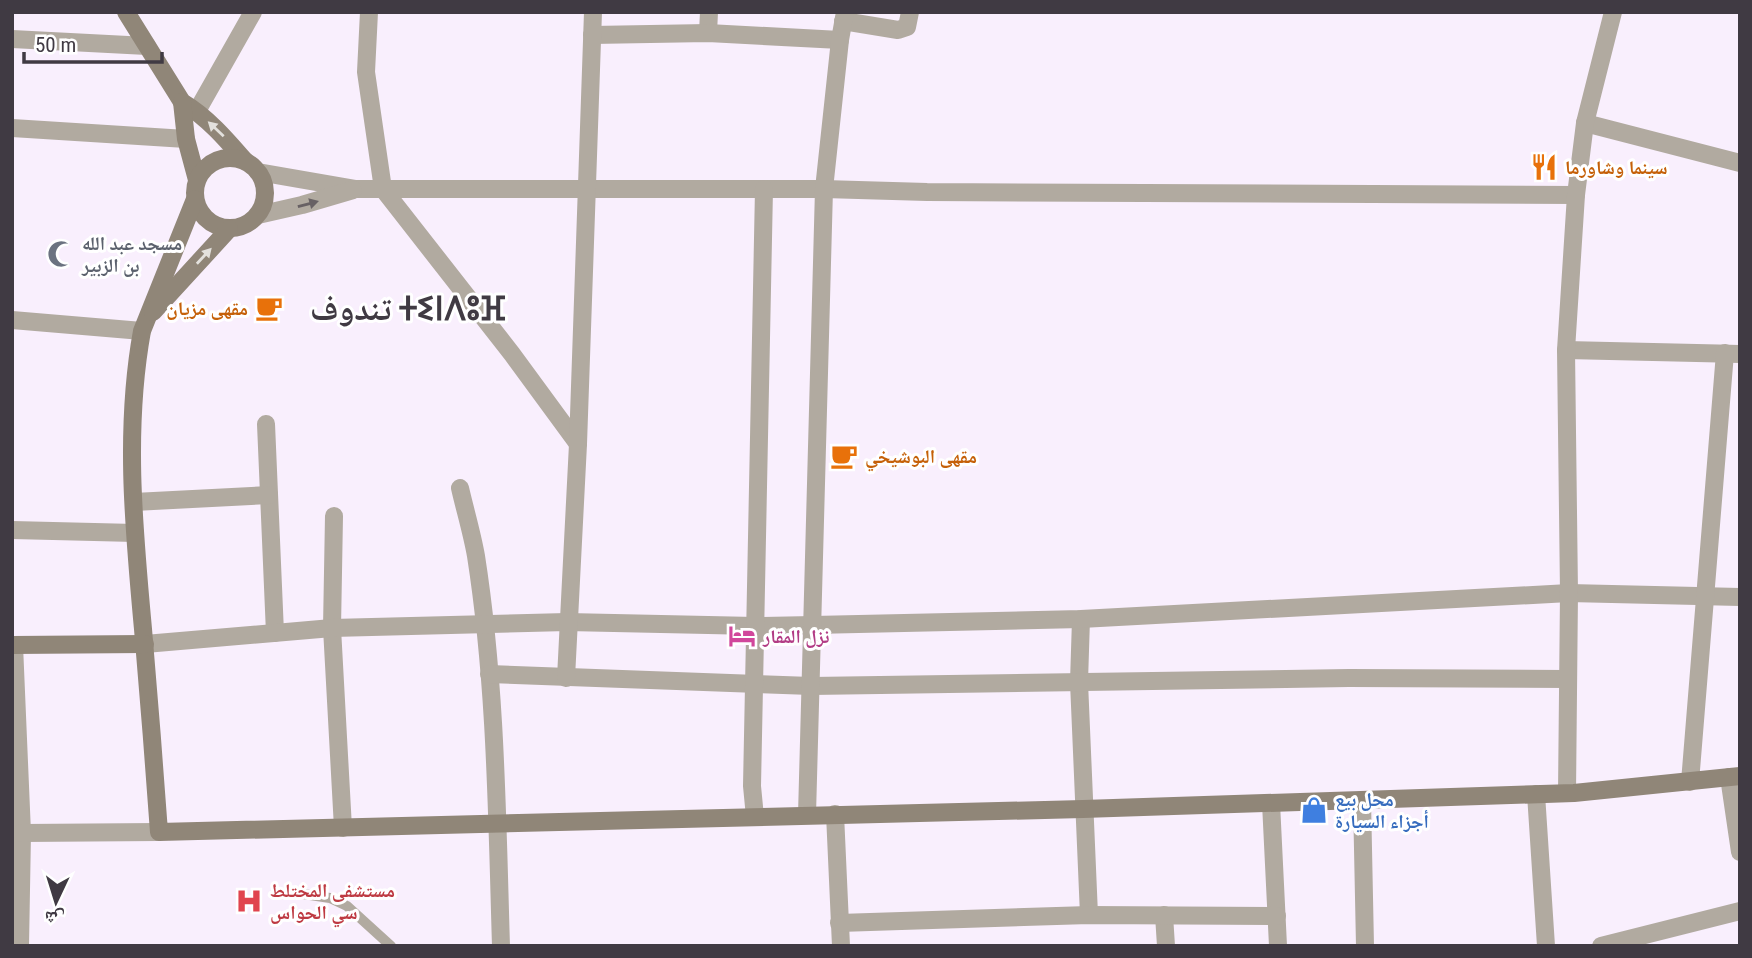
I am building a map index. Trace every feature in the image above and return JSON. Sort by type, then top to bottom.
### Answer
[{"type":"main road","points":[[126,12],[189,106],[225,137],[252,166],[264,182],[266,193],[264,205],[258,215],[250,222],[229,229],[144,326]]},
{"type":"main road","points":[[189,106],[186,139],[197,180],[195,200],[144,326],[138,353],[131,441],[135,533],[159,832],[1083,809],[1567,793],[1734,776]]},
{"type":"main road","points":[[197,180],[211,163],[222,158],[234,158],[252,166]]},
{"type":"main road","points":[[195,200],[203,217],[229,229]]},
{"type":"main road","points":[[13,645],[145,644]]},
{"type":"street","points":[[189,106],[253,12]]},
{"type":"street","points":[[369,12],[366,72],[383,189],[512,354],[578,444]]},
{"type":"street","points":[[566,678],[578,444],[593,12]]},
{"type":"street","points":[[708,33],[709,12]]},
{"type":"street","points":[[807,815],[824,188],[840,40],[844,17],[898,30],[907,27],[910,12]]},
{"type":"street","points":[[1567,793],[1569,593],[1566,350],[1576,195],[1585,123],[1613,12]]},
{"type":"street","points":[[592,35],[708,33],[840,40]]},
{"type":"street","points":[[12,39],[147,46]]},
{"type":"street","points":[[1585,123],[1740,163]]},
{"type":"street","points":[[12,128],[186,139]]},
{"type":"street","points":[[252,166],[356,189],[824,188],[941,192],[1576,195]]},
{"type":"street","points":[[258,215],[356,189]]},
{"type":"street","points":[[755,817],[752,786],[764,189]]},
{"type":"street","points":[[12,320],[144,326]]},
{"type":"street","points":[[1566,350],[1732,353],[1704,596],[1690,782]]},
{"type":"street","points":[[266,425],[275,633]]},
{"type":"street","points":[[460,488],[475,553],[485,623],[498,824],[501,946]]},
{"type":"street","points":[[134,502],[269,495]]},
{"type":"street","points":[[334,516],[332,628],[343,828]]},
{"type":"street","points":[[12,530],[135,533]]},
{"type":"street","points":[[145,644],[332,628],[485,623],[813,625],[1081,619],[1569,593],[1740,597]]},
{"type":"street","points":[[1081,619],[1079,682],[1089,915]]},
{"type":"street","points":[[13,645],[22,833],[17,941]]},
{"type":"street","points":[[489,674],[811,686],[1349,678],[1567,679]]},
{"type":"street","points":[[1734,776],[1740,852]]},
{"type":"street","points":[[1536,794],[1546,946]]},
{"type":"street","points":[[1362,800],[1364,946]]},
{"type":"street","points":[[1271,803],[1278,946]]},
{"type":"street","points":[[835,814],[841,946]]},
{"type":"street","points":[[22,833],[159,832]]},
{"type":"street","points":[[1601,946],[1740,911]]},
{"type":"street","points":[[839,923],[1089,915],[1277,916]]},
{"type":"street","points":[[1164,915],[1166,946]]},
{"type":"lane","points":[[290,892],[330,898],[347,906],[391,946]]},
{"type":"place","name":"سينما وشاورما","points":[[1544,167]]},
{"type":"place","name":"مسجد عبد الله بن الزبير","points":[[61,254]]},
{"type":"place","name":"مقهى مزيان","points":[[269,308]]},
{"type":"place","name":"مقهى البوشيخي","points":[[844,456]]},
{"type":"place","name":"نزل المقار","points":[[742,636]]},
{"type":"place","name":"محل بيع أجزاء السيارة","points":[[1314,810]]},
{"type":"place","name":"مستشفى المختلط سي الحواس","points":[[249,901]]},
{"type":"district","name":"تندوف ⵜⵉⵏⴷⵓⴼ","points":[[408,308]]}]
